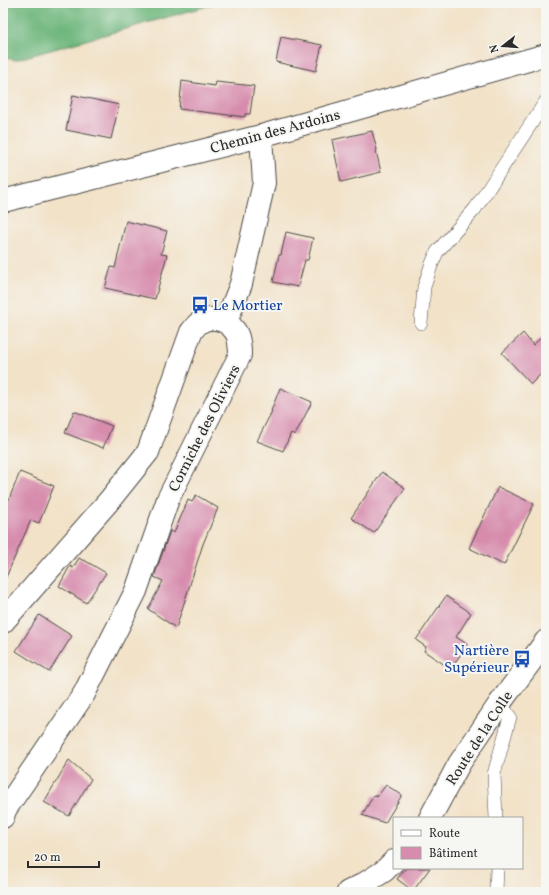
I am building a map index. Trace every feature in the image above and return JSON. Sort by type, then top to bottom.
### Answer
[{"type":"street","name":"Chemin des Ardoins","points":[[4,199],[261,136],[546,55]]},
{"type":"street","points":[[3,622],[108,502],[148,452],[191,332],[199,323],[209,318],[226,322],[241,284],[264,183],[261,136]]},
{"type":"street","name":"Corniche des Oliviers","points":[[3,816],[5,810],[84,694],[136,591],[168,499],[240,356],[236,332],[226,322]]},
{"type":"street","name":"Route de la Colle","points":[[431,817],[460,764],[500,703],[546,641]]},
{"type":"street","points":[[348,892],[384,871],[393,862]]},
{"type":"lane","points":[[420,323],[424,287],[437,252],[475,209],[546,101]]},
{"type":"lane","points":[[496,817],[494,774],[510,717],[500,703]]},
{"type":"lane","points":[[496,892],[497,869]]},
{"type":"green space","points":[[3,3],[218,3],[15,60],[3,57]]},
{"type":"building","points":[[281,37],[322,45],[316,71],[276,62]]},
{"type":"building","points":[[182,81],[215,86],[216,82],[254,86],[250,114],[245,114],[245,117],[179,109]]},
{"type":"building","points":[[73,95],[119,105],[111,139],[66,130]]},
{"type":"building","points":[[372,131],[381,172],[341,182],[332,140]]},
{"type":"building","points":[[126,221],[167,231],[161,254],[167,255],[155,299],[105,288],[111,267],[115,268]]},
{"type":"building","points":[[286,232],[313,238],[308,260],[305,260],[298,287],[273,282]]},
{"type":"building","points":[[523,333],[533,345],[546,333],[546,369],[531,384],[502,353]]},
{"type":"building","points":[[280,388],[312,402],[295,435],[291,433],[283,451],[257,441],[272,411]]},
{"type":"building","points":[[74,411],[112,426],[103,448],[65,433]]},
{"type":"building","points":[[20,472],[54,486],[39,523],[31,520],[3,584],[3,514]]},
{"type":"building","points":[[382,472],[405,488],[374,533],[351,518]]},
{"type":"building","points":[[498,487],[534,504],[504,565],[469,548]]},
{"type":"building","points":[[196,495],[218,508],[203,544],[176,628],[148,609],[163,581],[154,577],[170,531],[174,533],[188,500],[192,502]]},
{"type":"building","points":[[79,558],[106,573],[86,603],[59,586],[70,566],[73,568]]},
{"type":"building","points":[[446,596],[471,613],[456,637],[467,644],[451,669],[424,651],[426,647],[416,640]]},
{"type":"building","points":[[39,615],[72,636],[49,672],[16,651]]},
{"type":"building","points":[[69,760],[91,779],[69,816],[44,802]]},
{"type":"building","points":[[386,785],[402,795],[385,823],[362,815],[374,795],[377,797]]},
{"type":"building","points":[[405,869],[429,869],[413,891],[397,879]]},
{"type":"place","name":"Le Mortier","points":[[200,305]]},
{"type":"place","name":"Nartière Supérieur","points":[[522,659]]}]
